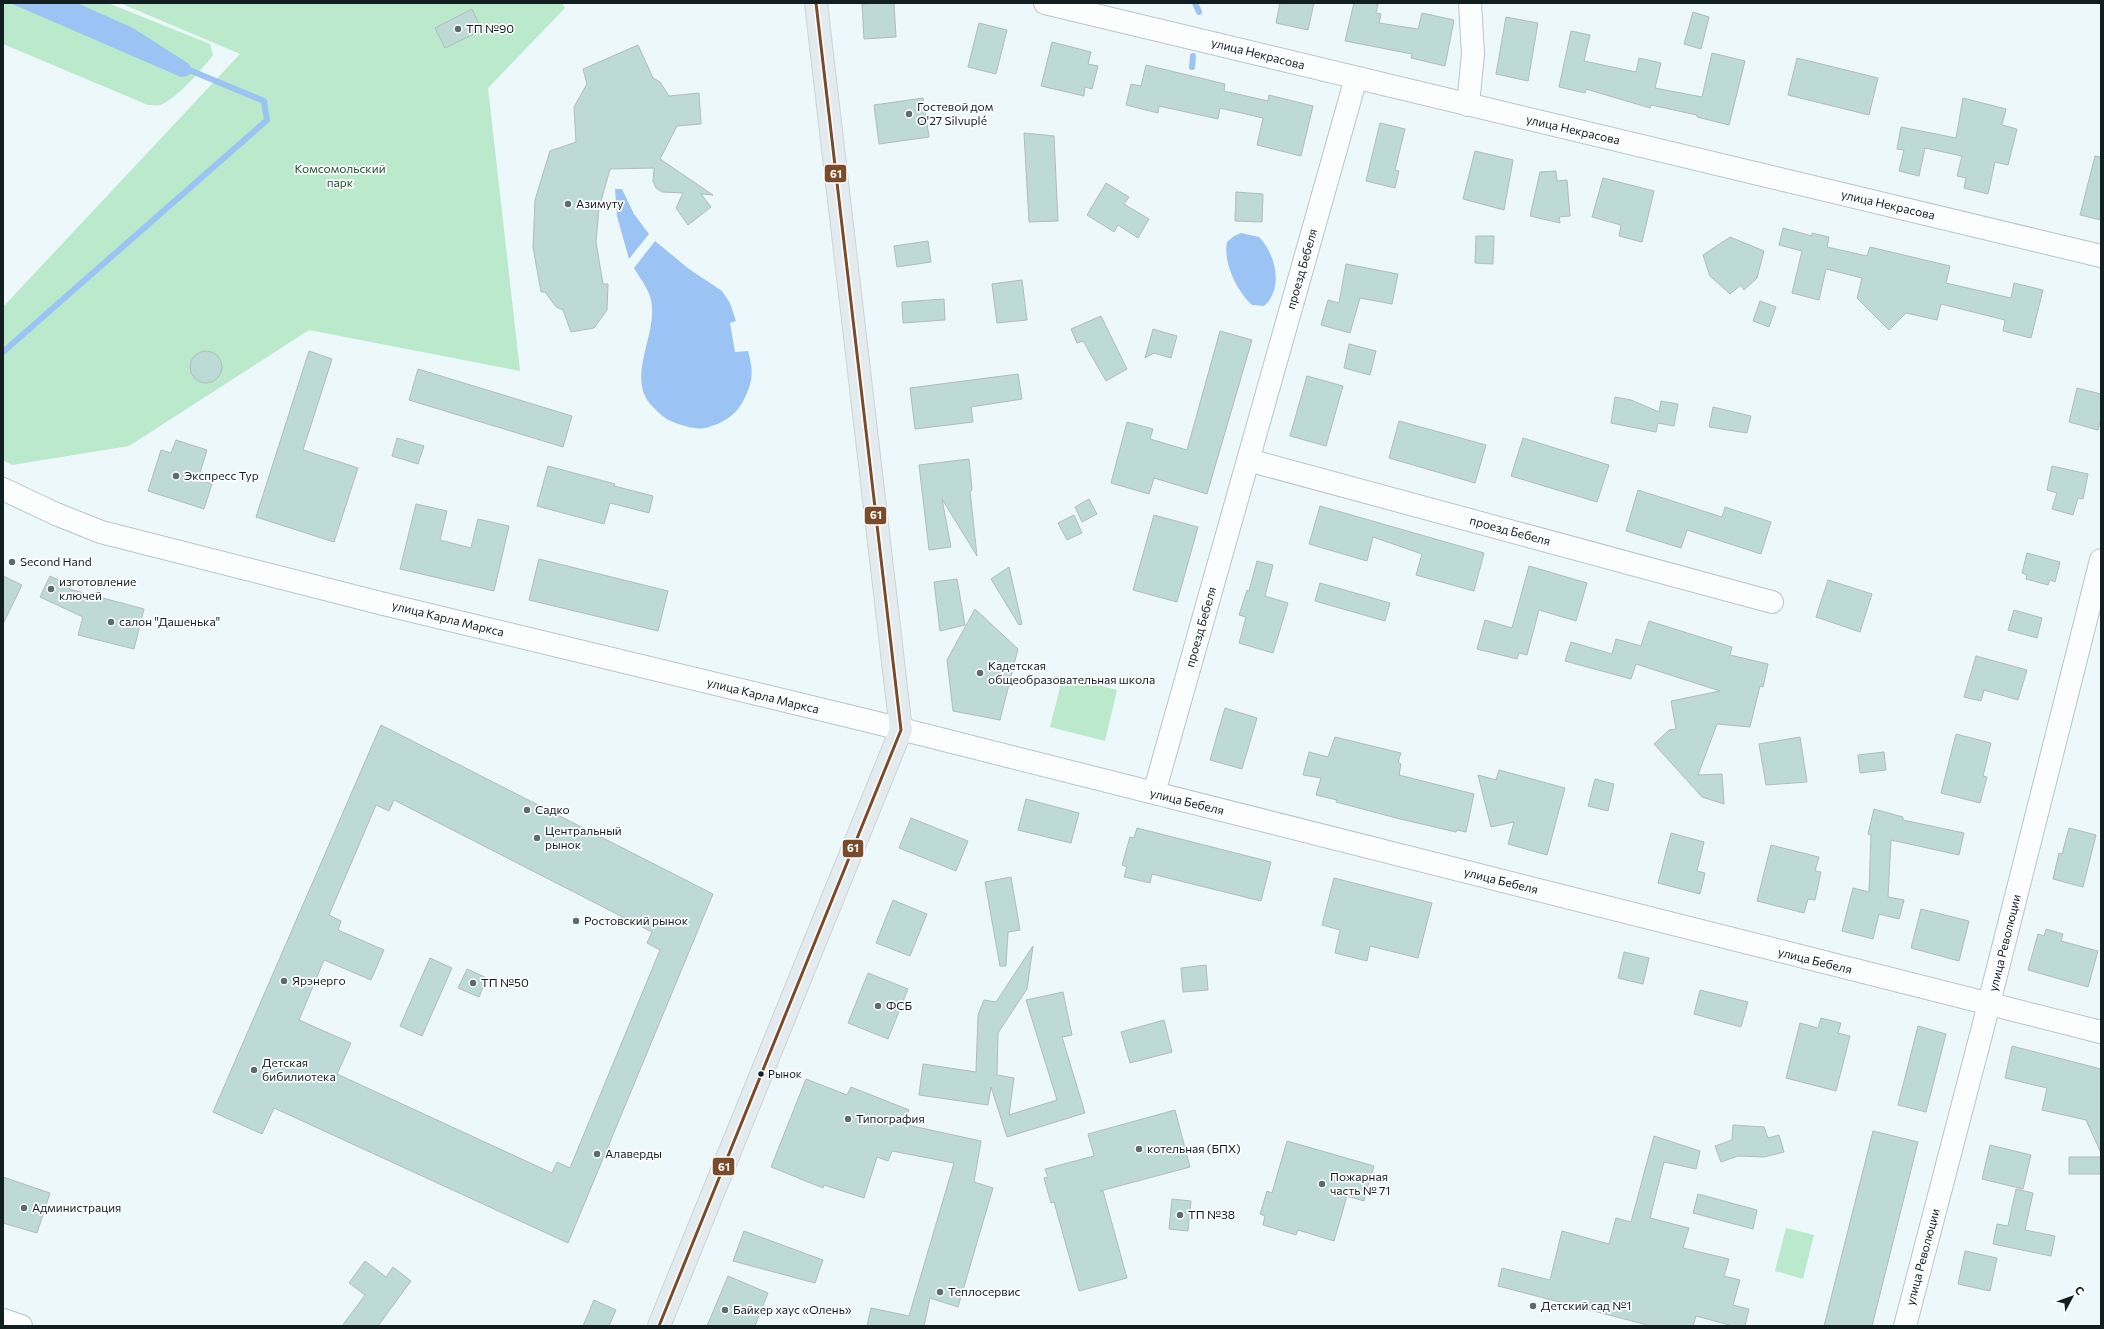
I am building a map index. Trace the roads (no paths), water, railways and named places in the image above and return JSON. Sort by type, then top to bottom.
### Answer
[{"type":"main road","points":[[659,1326],[900,730],[816,3]]},
{"type":"street","name":"улица Некрасова","points":[[1046,3],[2101,256]]},
{"type":"street","points":[[1468,105],[1474,54],[1470,3]]},
{"type":"street","name":"проезд Бебеля","points":[[1154,793],[1356,78]]},
{"type":"street","name":"проезд Бебеля","points":[[1248,460],[1772,602]]},
{"type":"street","name":"улица Карла Маркса","points":[[3,489],[56,514],[101,532],[392,606],[900,730]]},
{"type":"street","name":"улица Революции","points":[[1905,1326],[1989,1005],[2101,560]]},
{"type":"street","name":"улица Бебеля","points":[[900,730],[2101,1032]]},
{"type":"street","points":[[3,1320],[21,1326]]},
{"type":"water","points":[[10,3],[77,3],[133,28],[189,64],[193,72],[187,76],[181,77]]},
{"type":"water","points":[[615,189],[622,189],[634,214],[649,234],[629,259],[617,216]]},
{"type":"water","points":[[1241,233],[1259,237],[1265,244],[1273,262],[1276,281],[1270,299],[1264,306],[1252,305],[1246,299],[1236,284],[1229,267],[1226,250],[1227,242],[1234,236]]},
{"type":"water","points":[[655,241],[689,269],[722,291],[730,303],[736,321],[730,323],[735,352],[748,351],[752,371],[746,396],[736,412],[723,421],[709,427],[691,428],[673,422],[665,418],[654,408],[645,396],[642,384],[642,370],[652,314],[651,300],[646,287],[634,268]]},
{"type":"waterway","points":[[1195,3],[1199,12]]},
{"type":"waterway","points":[[1192,67],[1193,56]]},
{"type":"waterway","points":[[3,352],[267,120],[264,101],[187,69]]},
{"type":"place","name":"ТП №90","points":[[458,29]]},
{"type":"place","name":"Гостевой дом O'27 Silvuplé","points":[[909,114]]},
{"type":"place","name":"Азимуту","points":[[568,204]]},
{"type":"place","name":"Экспресс Тур","points":[[176,476]]},
{"type":"place","name":"Second Hand","points":[[12,562]]},
{"type":"place","name":"изготовление ключей","points":[[51,589]]},
{"type":"place","name":"салон \"Дашенька\"","points":[[111,622]]},
{"type":"place","name":"Кадетская общеобразовательная школа","points":[[980,673]]},
{"type":"place","name":"Садко","points":[[527,810]]},
{"type":"place","name":"Центральный рынок","points":[[537,838]]},
{"type":"place","name":"Ростовский рынок","points":[[576,921]]},
{"type":"place","name":"Ярэнерго","points":[[284,981]]},
{"type":"place","name":"ТП №50","points":[[473,983]]},
{"type":"place","name":"ФСБ","points":[[878,1006]]},
{"type":"place","name":"Детская бибилиотека","points":[[254,1070]]},
{"type":"place","name":"Рынок","points":[[761,1074]]},
{"type":"place","name":"Типография","points":[[848,1119]]},
{"type":"place","name":"котельная (БПХ)","points":[[1139,1149]]},
{"type":"place","name":"Алаверды","points":[[597,1154]]},
{"type":"place","name":"Пожарная часть № 71","points":[[1322,1184]]},
{"type":"place","name":"Администрация","points":[[24,1208]]},
{"type":"place","name":"ТП №38","points":[[1180,1215]]},
{"type":"place","name":"Теплосервис","points":[[940,1292]]},
{"type":"place","name":"Детский сад №1","points":[[1533,1306]]},
{"type":"place","name":"Байкер хаус «Олень»","points":[[725,1310]]},
{"type":"park label","name":"Комсомольский парк","points":[[340,176]]}]
